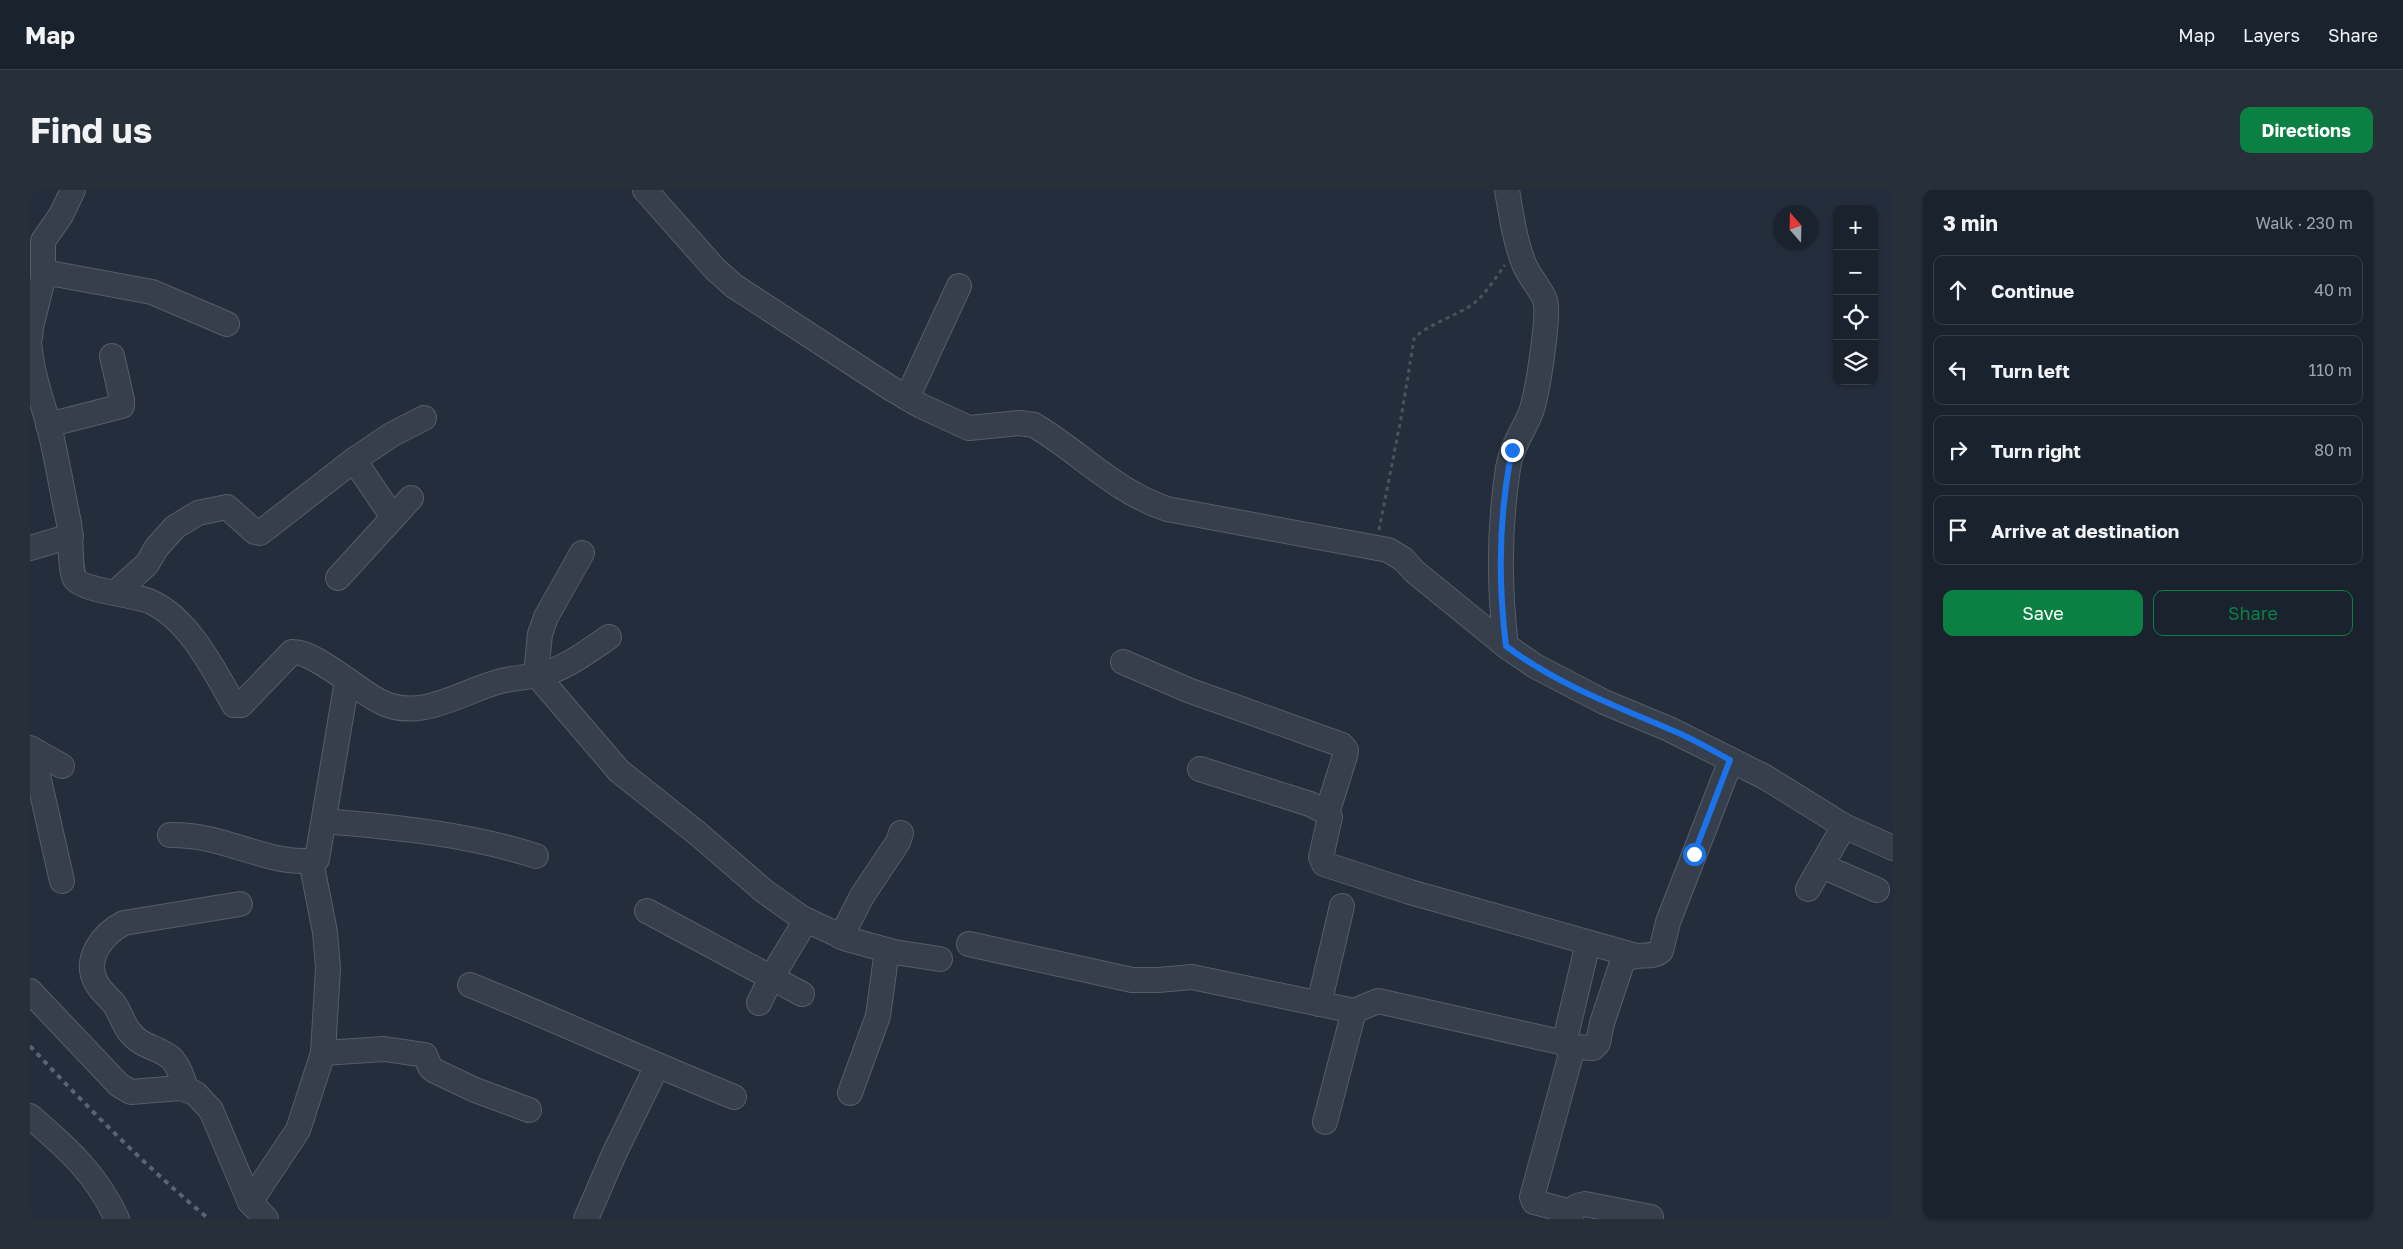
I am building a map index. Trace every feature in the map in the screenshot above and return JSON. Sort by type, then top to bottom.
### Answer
[{"type":"street","points":[[30,338],[30,326],[44,272],[43,241],[61,215],[73,190]]},
{"type":"street","points":[[645,190],[715,270],[734,286],[817,342],[907,398],[969,428],[1019,423],[1034,425],[1134,496],[1168,509],[1388,550],[1403,559],[1415,572],[1506,646],[1535,666],[1604,702],[1669,729],[1765,777],[1844,826],[1893,848]]},
{"type":"street","points":[[1506,646],[1501,591],[1501,555],[1508,469],[1512,450],[1534,403],[1542,360],[1545,320],[1545,300],[1530,276],[1518,241],[1507,190]]},
{"type":"street","points":[[44,272],[152,292],[227,324]]},
{"type":"street","points":[[907,398],[959,286]]},
{"type":"street","points":[[30,348],[71,536],[74,579],[80,583],[150,602],[172,618],[198,643],[234,704],[241,705],[292,652],[298,652],[311,657],[383,704],[404,709],[425,708],[500,681],[547,673],[570,663],[609,638]]},
{"type":"street","points":[[48,425],[122,406],[112,356]]},
{"type":"street","points":[[115,593],[147,564],[161,541],[186,519],[198,513],[227,507],[255,532],[260,533],[354,460],[391,435],[424,418]]},
{"type":"street","points":[[354,460],[392,516]]},
{"type":"street","points":[[338,578],[410,498]]},
{"type":"street","points":[[30,548],[71,536]]},
{"type":"street","points":[[582,552],[546,617],[540,634],[536,674],[619,771],[696,833],[764,892],[806,920],[841,937],[887,950],[940,959]]},
{"type":"street","points":[[1123,662],[1188,690],[1342,745],[1346,750],[1345,756],[1327,813]]},
{"type":"street","points":[[170,835],[200,837],[288,860],[311,861],[317,859],[347,681]]},
{"type":"street","points":[[31,748],[62,766]]},
{"type":"street","points":[[31,748],[62,881]]},
{"type":"street","points":[[1200,769],[1310,804],[1327,813],[1330,817],[1321,857],[1324,864],[1410,892],[1588,943],[1633,955],[1655,956],[1661,952],[1668,922],[1730,760]]},
{"type":"street","points":[[324,821],[436,834],[536,856]]},
{"type":"street","points":[[1808,889],[1844,826]]},
{"type":"street","points":[[841,937],[862,896],[898,842],[901,833]]},
{"type":"street","points":[[258,1211],[298,1130],[323,1053],[328,968],[325,932],[311,861]]},
{"type":"street","points":[[1822,866],[1877,890]]},
{"type":"street","points":[[186,1089],[173,1059],[162,1051],[139,1041],[129,1032],[115,1006],[95,981],[91,970],[92,961],[97,947],[102,941],[113,929],[124,923],[240,904]]},
{"type":"street","points":[[1319,1004],[1342,906]]},
{"type":"street","points":[[647,911],[802,994]]},
{"type":"street","points":[[759,1003],[771,978],[806,920]]},
{"type":"street","points":[[1588,943],[1569,1045],[1532,1196],[1534,1202],[1571,1215],[1578,1206],[1585,1204],[1651,1217]]},
{"type":"street","points":[[969,944],[1132,980],[1158,980],[1192,976],[1354,1011],[1378,1001],[1569,1045],[1593,1048],[1598,1043],[1602,1024],[1623,960],[1633,955]]},
{"type":"street","points":[[850,1093],[878,1016],[887,950]]},
{"type":"street","points":[[470,985],[567,1024],[657,1066],[734,1097]]},
{"type":"street","points":[[30,991],[119,1085],[132,1092],[186,1089],[195,1093],[211,1110],[258,1211]]},
{"type":"street","points":[[1325,1122],[1354,1011]]},
{"type":"street","points":[[323,1053],[384,1049],[425,1055],[430,1067],[434,1070],[475,1090],[529,1110]]},
{"type":"street","points":[[586,1219],[614,1154],[657,1066]]},
{"type":"street","points":[[30,1116],[76,1156],[91,1173],[108,1200],[117,1219]]},
{"type":"path","points":[[1374,547],[1392,468],[1414,339],[1423,331],[1449,319],[1475,302],[1507,262],[1518,241]]},
{"type":"railway","points":[[30,1046],[117,1136],[209,1219]]},
{"type":"route","points":[[1512,450],[1508,469],[1501,537],[1501,591],[1506,646],[1535,666],[1604,702],[1685,736],[1730,760],[1694,854]]}]
